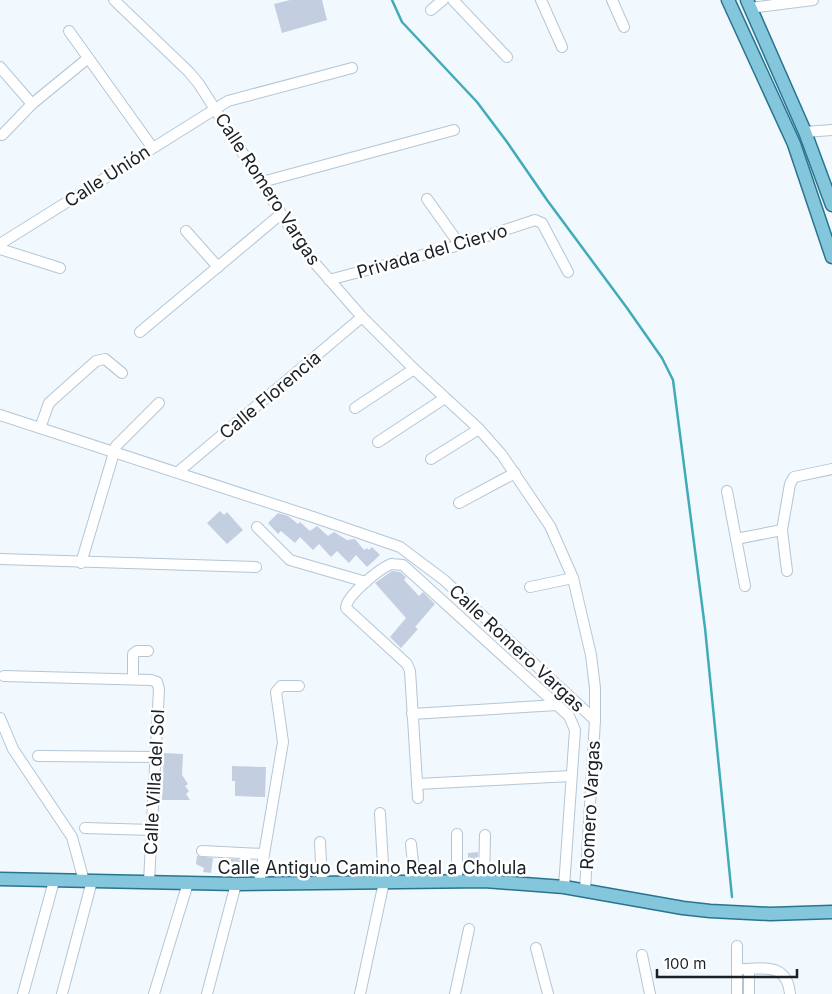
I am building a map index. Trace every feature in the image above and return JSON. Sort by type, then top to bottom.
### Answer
[{"type":"main road","points":[[728,0],[794,144],[832,257]]},
{"type":"main road","points":[[748,4],[805,132],[832,205]]},
{"type":"main road","name":"Calle Antiguo Camino Real a Cholula","points":[[0,879],[236,884],[484,881],[564,887],[710,911],[770,914],[832,912]]},
{"type":"street","name":"Calle Romero Vargas","points":[[114,0],[189,72],[262,182],[306,253],[362,317],[414,369],[479,429],[515,474],[550,526],[573,578],[591,655],[595,688],[595,720]]},
{"type":"street","points":[[431,10],[443,0]]},
{"type":"street","points":[[453,0],[507,57]]},
{"type":"street","points":[[541,0],[562,47]]},
{"type":"street","points":[[612,0],[624,27]]},
{"type":"street","points":[[748,4],[813,0]]},
{"type":"street","points":[[69,31],[87,59],[152,147]]},
{"type":"street","points":[[2,135],[32,104],[87,59]]},
{"type":"street","points":[[0,67],[32,104]]},
{"type":"street","name":"Calle Unión","points":[[0,244],[152,147],[237,97],[352,68]]},
{"type":"street","points":[[262,182],[454,130]]},
{"type":"street","points":[[805,132],[832,130]]},
{"type":"street","points":[[427,199],[460,245]]},
{"type":"street","points":[[140,332],[281,214]]},
{"type":"street","name":"Privada del Ciervo","points":[[329,280],[460,245],[535,220],[542,223],[568,272]]},
{"type":"street","points":[[186,231],[218,267]]},
{"type":"street","points":[[0,249],[60,268]]},
{"type":"street","name":"Calle Florencia","points":[[178,472],[362,317]]},
{"type":"street","points":[[40,428],[49,403],[96,361],[105,359],[122,373]]},
{"type":"street","points":[[355,408],[414,369]]},
{"type":"street","points":[[378,442],[445,398]]},
{"type":"street","points":[[81,563],[114,452],[120,440],[160,404]]},
{"type":"street","name":"Calle Romero Vargas","points":[[0,415],[178,472],[400,548],[444,580],[595,720]]},
{"type":"street","points":[[431,459],[479,429]]},
{"type":"street","points":[[786,571],[782,530],[790,484],[794,477],[832,469]]},
{"type":"street","points":[[459,503],[515,474]]},
{"type":"street","points":[[727,491],[745,586]]},
{"type":"street","points":[[257,527],[290,560],[366,582]]},
{"type":"street","points":[[736,539],[782,530]]},
{"type":"street","points":[[0,560],[256,568]]},
{"type":"street","points":[[418,798],[410,671],[407,664],[346,608],[348,602],[366,582],[391,564],[403,565],[569,716],[575,730],[564,887]]},
{"type":"street","points":[[530,587],[573,578]]},
{"type":"street","points":[[4,676],[133,679],[133,654],[148,651]]},
{"type":"street","name":"Calle Villa del Sol","points":[[133,679],[158,682],[159,689],[149,882]]},
{"type":"street","points":[[259,884],[262,854],[283,742],[276,692],[278,688],[299,686]]},
{"type":"street","points":[[412,714],[557,705]]},
{"type":"street","points":[[0,718],[12,749],[72,837],[88,881],[62,994]]},
{"type":"street","name":"Romero Vargas","points":[[585,890],[595,720]]},
{"type":"street","points":[[38,756],[156,757]]},
{"type":"street","points":[[417,784],[571,776]]},
{"type":"street","points":[[360,994],[384,882],[380,812]]},
{"type":"street","points":[[85,828],[152,830]]},
{"type":"street","points":[[457,834],[457,881]]},
{"type":"street","points":[[484,881],[485,835]]},
{"type":"street","points":[[320,842],[322,883]]},
{"type":"street","points":[[411,844],[415,882]]},
{"type":"street","points":[[202,851],[262,854]]},
{"type":"street","points":[[23,994],[54,880]]},
{"type":"street","points":[[154,994],[188,883]]},
{"type":"street","points":[[207,994],[236,884]]},
{"type":"street","points":[[455,994],[468,929]]},
{"type":"street","points":[[737,946],[737,994]]},
{"type":"street","points":[[536,948],[548,994]]},
{"type":"street","points":[[642,955],[650,994]]},
{"type":"street","points":[[738,968],[777,970],[785,974],[790,994]]},
{"type":"street","points":[[749,969],[749,994]]},
{"type":"building","points":[[290,0],[322,0],[327,20],[282,33],[274,4]]},
{"type":"building","points":[[220,511],[224,515],[227,512],[243,530],[227,544],[207,523]]},
{"type":"building","points":[[278,513],[288,516],[298,524],[300,522],[310,531],[317,526],[328,536],[334,532],[347,540],[355,539],[364,550],[367,548],[369,550],[372,547],[380,555],[367,567],[356,555],[349,563],[337,551],[331,557],[319,544],[313,550],[300,537],[295,543],[281,531],[278,534],[268,523]]},
{"type":"building","points":[[392,571],[400,572],[406,577],[404,580],[419,596],[423,592],[435,604],[415,627],[418,629],[401,648],[390,637],[406,618],[375,583]]},
{"type":"building","points":[[164,753],[183,754],[182,775],[188,784],[185,786],[189,791],[186,794],[190,800],[162,800]]},
{"type":"building","points":[[232,766],[266,767],[265,797],[235,796]]},
{"type":"building","points":[[478,852],[478,862],[468,863],[468,853]]},
{"type":"building","points":[[197,856],[213,858],[211,873],[203,872],[204,868],[196,864]]},
{"type":"building","points":[[231,859],[249,860],[248,875],[230,874]]},
{"type":"waterway","points":[[392,0],[402,22],[477,102],[507,142],[662,358],[673,380],[705,628],[732,897]]}]
